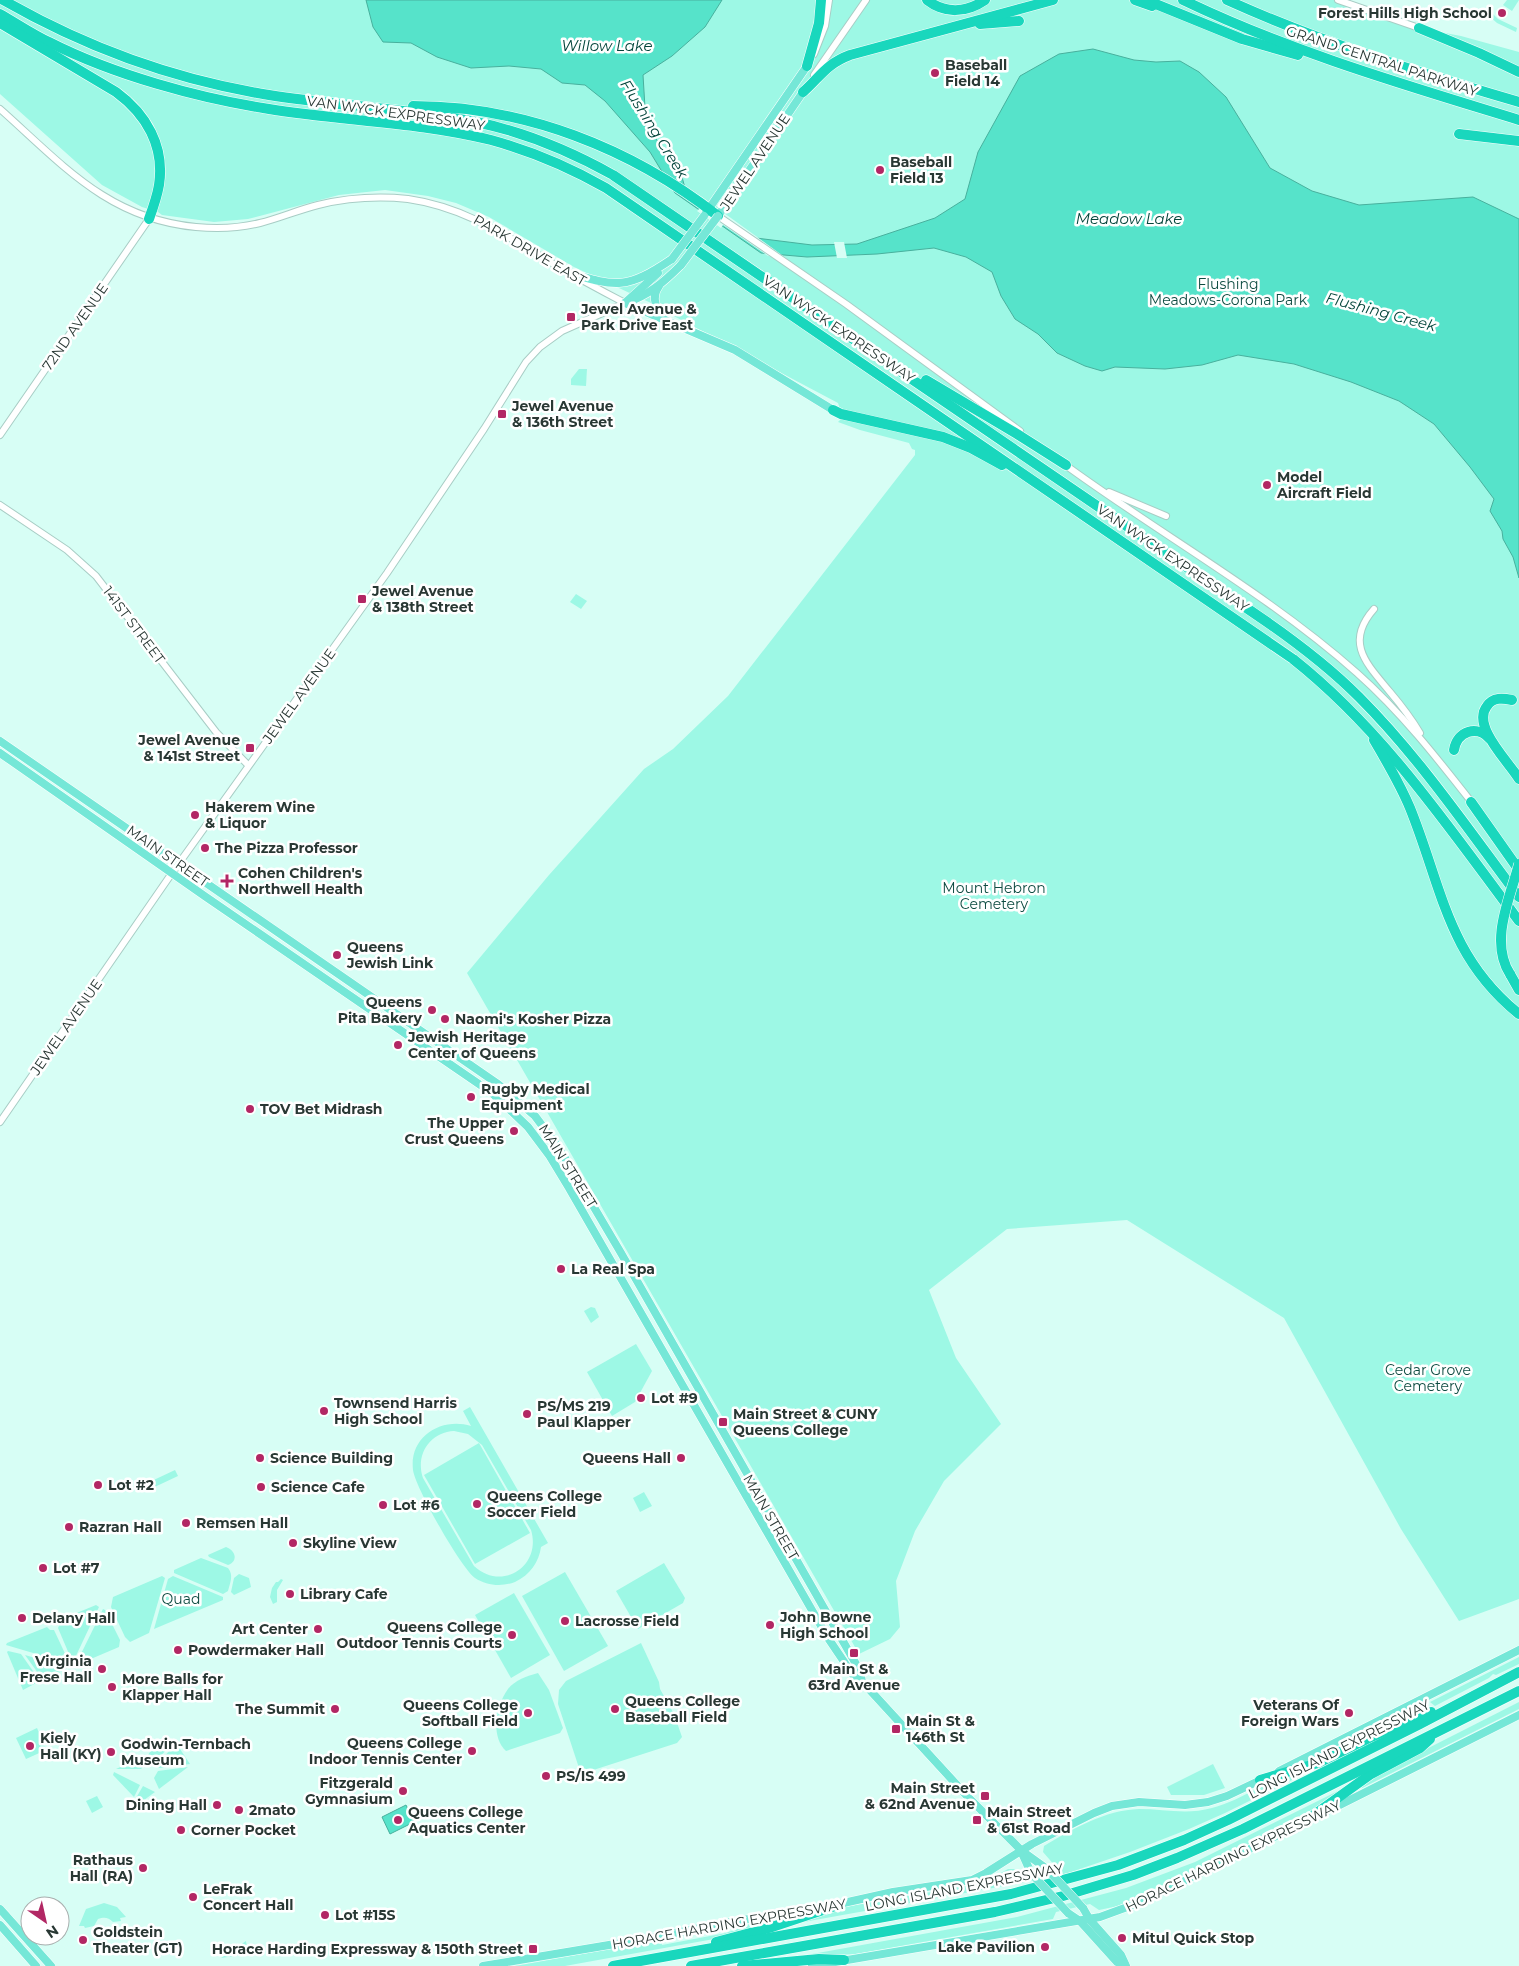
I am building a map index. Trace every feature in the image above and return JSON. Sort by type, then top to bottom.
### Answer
[{"type":"highway","name":"VAN WYCK EXPRESSWAY","points":[[2,0],[76,38],[115,54],[182,76],[270,95],[476,122],[529,136],[564,150],[629,185],[1267,622],[1317,660],[1359,697],[1396,737],[1519,897]]},
{"type":"highway","points":[[807,66],[819,23],[821,0]]},
{"type":"highway","points":[[927,0],[938,7],[957,11],[972,8],[984,0]]},
{"type":"highway","points":[[802,92],[817,81],[828,66],[842,58],[1053,0]]},
{"type":"highway","points":[[1134,0],[1168,10]]},
{"type":"highway","points":[[1146,0],[1258,44],[1376,77]]},
{"type":"highway","name":"GRAND CENTRAL PARKWAY","points":[[1183,0],[1262,35],[1376,77],[1519,120]]},
{"type":"highway","name":"GRAND CENTRAL PARKWAY","points":[[1227,0],[1293,29],[1353,51],[1519,102]]},
{"type":"highway","name":"VAN WYCK EXPRESSWAY","points":[[0,14],[49,42],[86,59],[179,89],[268,109],[473,136],[524,150],[590,179],[636,207],[1058,496],[1279,648],[1322,682],[1361,720],[1409,776],[1519,921]]},
{"type":"highway","points":[[956,26],[1019,21]]},
{"type":"highway","points":[[0,23],[116,92],[130,101],[140,113],[153,135],[160,164],[159,186],[149,219]]},
{"type":"highway","points":[[1420,28],[1479,52],[1519,72]]},
{"type":"highway","points":[[377,108],[419,106],[482,112],[560,130],[614,151],[648,168],[718,216]]},
{"type":"highway","points":[[1459,134],[1519,141]]},
{"type":"highway","points":[[793,297],[1066,465]]},
{"type":"highway","points":[[833,410],[841,414],[952,440],[980,452],[1058,496]]},
{"type":"highway","points":[[1512,700],[1504,698],[1494,700],[1484,710],[1484,725],[1490,739],[1519,779]]},
{"type":"highway","points":[[1361,720],[1395,776],[1404,796],[1459,942],[1482,977],[1519,1014]]},
{"type":"highway","points":[[1454,750],[1458,738],[1469,732],[1479,731],[1490,739]]},
{"type":"highway","points":[[1471,802],[1519,870]]},
{"type":"highway","points":[[1519,863],[1500,942],[1502,959],[1519,990]]},
{"type":"highway","points":[[1510,974],[1519,982]]},
{"type":"highway","name":"LONG ISLAND EXPRESSWAY","points":[[613,1966],[1011,1894],[1118,1866],[1220,1824],[1519,1672]]},
{"type":"highway","name":"LONG ISLAND EXPRESSWAY","points":[[691,1966],[1003,1910],[1063,1896],[1111,1882],[1221,1839],[1519,1691]]},
{"type":"highway","points":[[1260,1780],[1318,1762],[1377,1734],[1462,1701]]},
{"type":"highway","points":[[1304,1822],[1371,1774],[1420,1748],[1447,1726]]},
{"type":"highway","points":[[672,1955],[769,1928],[835,1906]]},
{"type":"highway","points":[[742,1966],[844,1960]]},
{"type":"main road","name":"JEWEL AVENUE","points":[[625,303],[672,259],[747,155],[807,66]]},
{"type":"main road","name":"JEWEL AVENUE","points":[[625,303],[640,298],[660,285],[681,266],[718,216],[802,92]]},
{"type":"main road","points":[[566,272],[598,281],[620,283],[645,276],[672,259]]},
{"type":"main road","points":[[660,285],[655,292],[655,302],[665,320]]},
{"type":"main road","name":"PARK DRIVE EAST","points":[[625,303],[735,350],[833,410]]},
{"type":"main road","name":"MAIN STREET","points":[[0,741],[498,1084],[523,1104],[540,1122],[559,1148],[621,1253],[860,1671],[862,1682]]},
{"type":"main road","name":"MAIN STREET","points":[[0,752],[492,1093],[521,1118],[549,1155],[569,1188],[828,1638],[854,1674],[967,1796],[1022,1851],[1047,1869],[1083,1908],[1090,1920],[1121,1955],[1125,1966]]},
{"type":"main road","name":"HORACE HARDING EXPRESSWAY","points":[[483,1966],[645,1939],[724,1923],[835,1906],[892,1892],[972,1880],[1077,1821],[1112,1806],[1139,1802],[1185,1805],[1208,1802],[1227,1796],[1519,1650]]},
{"type":"main road","name":"HORACE HARDING EXPRESSWAY","points":[[812,1966],[1090,1920],[1114,1913],[1141,1902],[1519,1715]]},
{"type":"main road","name":"MAIN STREET","points":[[1022,1851],[1031,1873],[1068,1913],[1080,1921],[1117,1962],[1125,1966]]},
{"type":"main road","points":[[0,1909],[51,1966]]},
{"type":"main road","points":[[0,1925],[36,1966]]},
{"type":"street","name":"JEWEL AVENUE","points":[[807,66],[823,33],[830,0]]},
{"type":"street","name":"JEWEL AVENUE","points":[[802,92],[866,0]]},
{"type":"street","points":[[1338,0],[1420,28]]},
{"type":"street","name":"PARK DRIVE EAST","points":[[0,109],[82,181],[106,199],[149,219],[202,228],[236,227],[256,224],[318,205],[342,200],[407,199],[444,207],[476,219],[566,272],[625,303]]},
{"type":"street","points":[[718,216],[846,304],[1066,465],[1285,616],[1322,644],[1377,691],[1432,751]]},
{"type":"street","name":"72ND AVENUE","points":[[0,435],[149,219]]},
{"type":"street","name":"JEWEL AVENUE","points":[[0,1122],[248,765],[387,573],[484,429],[526,362],[540,347],[562,331],[625,303]]},
{"type":"street","points":[[1092,483],[1166,516]]},
{"type":"street","name":"141ST STREET","points":[[0,505],[67,550],[96,576],[216,732],[248,765]]},
{"type":"street","points":[[1374,609],[1363,623],[1360,636],[1360,647],[1364,658],[1409,716],[1432,751],[1519,863]]},
{"type":"green space","points":[[0,0],[1338,0],[1419,28],[1461,36],[1519,52],[1519,1599],[1459,1621],[1401,1529],[1284,1318],[1127,1220],[1007,1229],[929,1290],[956,1358],[1001,1424],[944,1481],[915,1531],[896,1581],[900,1627],[890,1639],[859,1654],[467,973],[549,875],[644,769],[673,749],[728,696],[915,455],[915,450],[912,449],[909,443],[838,422],[842,418],[883,427],[855,412],[843,411],[838,403],[670,314],[666,310],[574,267],[489,217],[456,203],[428,196],[385,190],[339,195],[248,219],[214,222],[162,215],[142,207],[102,185],[0,94]]},
{"type":"green space","points":[[1507,0],[1519,0],[1512,11],[1503,5]]},
{"type":"green space","points":[[1491,12],[1498,19],[1517,28],[1516,32],[1497,23],[1488,15]]},
{"type":"green space","points":[[579,369],[587,369],[586,386],[571,385],[571,379]]},
{"type":"green space","points":[[576,594],[587,601],[581,609],[570,602]]},
{"type":"green space","points":[[591,1307],[595,1308],[599,1317],[591,1323],[584,1311]]},
{"type":"green space","points":[[636,1344],[652,1371],[635,1402],[612,1416],[587,1372]]},
{"type":"green space","points":[[470,1407],[548,1543],[541,1547],[536,1563],[529,1572],[510,1584],[495,1585],[484,1583],[468,1571],[430,1509],[413,1470],[413,1458],[416,1448],[430,1432],[449,1424],[471,1426],[463,1411]],"holes":[[[454,1431],[468,1434],[482,1445],[531,1530],[533,1543],[531,1554],[525,1564],[507,1576],[485,1573],[474,1566],[423,1478],[421,1461],[426,1446],[432,1440],[445,1432]]]},
{"type":"green space","name":"Queens College Soccer Field","points":[[479,1443],[530,1533],[475,1564],[424,1475]]},
{"type":"green space","points":[[175,1470],[178,1476],[144,1492],[141,1486]]},
{"type":"green space","points":[[644,1492],[652,1506],[640,1512],[633,1498]]},
{"type":"green space","points":[[226,1547],[232,1551],[235,1558],[228,1565],[209,1557],[208,1555]]},
{"type":"green space","points":[[201,1558],[228,1568],[231,1576],[228,1591],[223,1594],[174,1573],[174,1570]]},
{"type":"green space","points":[[664,1563],[685,1598],[683,1603],[638,1629],[616,1591]]},
{"type":"green space","name":"Lacrosse Field","points":[[565,1572],[608,1646],[564,1671],[522,1596]]},
{"type":"green space","points":[[239,1574],[249,1578],[251,1587],[234,1595],[231,1592],[234,1578]]},
{"type":"green space","points":[[162,1576],[165,1578],[149,1633],[130,1642],[125,1637],[111,1607],[113,1597]]},
{"type":"green space","name":"Quad","points":[[173,1576],[223,1597],[223,1600],[154,1629],[168,1579]]},
{"type":"green space","points":[[281,1579],[283,1580],[277,1590],[277,1602],[273,1604],[270,1597],[272,1588]]},
{"type":"green space","name":"Queens College Outdoor Tennis Courts","points":[[514,1593],[550,1655],[511,1678],[475,1615]]},
{"type":"green space","points":[[96,1605],[99,1607],[72,1661],[58,1628],[62,1619]]},
{"type":"green space","points":[[103,1609],[120,1640],[119,1647],[79,1664],[77,1662]]},
{"type":"green space","points":[[47,1627],[50,1630],[54,1630],[69,1662],[6,1645],[7,1643]]},
{"type":"green space","name":"Queens College Baseball Field","points":[[641,1643],[659,1682],[660,1689],[674,1714],[682,1737],[677,1743],[581,1774],[558,1704],[559,1690],[566,1681]]},
{"type":"green space","points":[[8,1651],[21,1654],[40,1681],[23,1690]]},
{"type":"green space","points":[[25,1655],[66,1667],[67,1669],[43,1680]]},
{"type":"green space","points":[[1519,1657],[1519,1664],[1496,1675],[1493,1674],[1489,1678],[1435,1706],[1430,1702]]},
{"type":"green space","name":"Queens College Softball Field","points":[[538,1673],[549,1690],[563,1728],[560,1733],[506,1751],[501,1745],[496,1729],[500,1703],[514,1683]]},
{"type":"green space","points":[[1519,1702],[1519,1709],[1361,1787],[1389,1768]]},
{"type":"green space","points":[[37,1728],[46,1750],[26,1759],[16,1738]]},
{"type":"green space","points":[[176,1743],[190,1764],[159,1768],[157,1765]]},
{"type":"green space","points":[[169,1744],[170,1746],[154,1763],[148,1763],[146,1758],[150,1752]]},
{"type":"green space","points":[[135,1760],[142,1761],[145,1765],[141,1769],[116,1769]]},
{"type":"green space","points":[[1213,1764],[1225,1788],[1204,1795],[1171,1795],[1167,1787]]},
{"type":"green space","points":[[188,1767],[159,1789],[154,1778],[158,1771]]},
{"type":"green space","points":[[1318,1767],[1189,1829],[1068,1873],[787,1925],[839,1908],[983,1883],[1008,1869],[1014,1869],[1024,1876],[1056,1867],[1043,1852],[1044,1846],[1078,1827],[1102,1817],[1126,1810],[1194,1811],[1212,1808],[1272,1783]]},
{"type":"green space","points":[[114,1772],[140,1785],[134,1797],[113,1775]]},
{"type":"green space","points":[[1354,1783],[1314,1812],[1296,1822],[1118,1906],[1099,1910],[1090,1904],[1056,1912],[1053,1919],[855,1954],[790,1958],[1017,1917],[1126,1888],[1195,1862]]},
{"type":"green space","points":[[143,1786],[155,1792],[140,1803],[136,1798]]},
{"type":"green space","points":[[97,1796],[103,1807],[92,1813],[86,1801]]},
{"type":"green space","points":[[104,1903],[117,1907],[126,1917],[120,1918],[121,1921],[113,1922],[108,1918],[102,1918],[98,1919],[94,1926],[85,1928],[84,1926],[79,1926],[86,1909]]},
{"type":"green space","points":[[776,1920],[778,1923],[747,1933],[565,1966],[515,1966],[661,1940],[662,1945],[726,1933],[734,1930],[735,1927]]},
{"type":"green space","points":[[246,1941],[248,1954],[221,1958]]},
{"type":"water","name":"Meadow Lake","points":[[366,0],[722,0],[705,27],[672,56],[643,75],[646,124],[682,177],[685,188],[756,238],[812,245],[857,244],[935,218],[965,199],[978,152],[1020,76],[1059,54],[1093,49],[1134,60],[1156,62],[1180,61],[1199,72],[1226,97],[1270,168],[1312,191],[1359,205],[1473,197],[1519,219],[1519,578],[1513,557],[1503,539],[1502,531],[1490,511],[1494,499],[1434,424],[1399,401],[1351,382],[1294,364],[1238,355],[1202,365],[1165,369],[1115,367],[1102,371],[1085,366],[1057,353],[1038,334],[1015,319],[1001,296],[992,272],[966,257],[934,248],[877,254],[807,257],[761,253],[675,193],[650,152],[605,101],[585,85],[562,83],[541,69],[509,66],[471,68],[437,57],[411,43],[383,42],[373,27]]},
{"type":"water","name":"Queens College Aquatics Center","points":[[406,1805],[414,1822],[390,1834],[382,1817]]},
{"type":"pier","points":[[659,170],[702,197],[786,258],[768,256],[723,225],[721,228],[697,211],[700,208]]},
{"type":"pier","points":[[834,242],[844,242],[847,258],[837,258]]},
{"type":"place","name":"Forest Hills High School","points":[[1502,13]]},
{"type":"place","name":"Baseball Field 14","points":[[935,73]]},
{"type":"place","name":"Baseball Field 13","points":[[880,170]]},
{"type":"place","name":"Jewel Avenue & Park Drive East","points":[[571,317]]},
{"type":"place","name":"Jewel Avenue & 136th Street","points":[[502,414]]},
{"type":"place","name":"Model Aircraft Field","points":[[1267,485]]},
{"type":"place","name":"Jewel Avenue & 138th Street","points":[[362,599]]},
{"type":"place","name":"Jewel Avenue & 141st Street","points":[[250,748]]},
{"type":"place","name":"Hakerem Wine & Liquor","points":[[195,815]]},
{"type":"place","name":"The Pizza Professor","points":[[205,848]]},
{"type":"place","name":"Cohen Children's Northwell Health","points":[[227,881]]},
{"type":"place","name":"Queens Jewish Link","points":[[337,955]]},
{"type":"place","name":"Queens Pita Bakery","points":[[432,1010]]},
{"type":"place","name":"Naomi's Kosher Pizza","points":[[445,1019]]},
{"type":"place","name":"Jewish Heritage Center of Queens","points":[[398,1045]]},
{"type":"place","name":"Rugby Medical Equipment","points":[[471,1097]]},
{"type":"place","name":"TOV Bet Midrash","points":[[250,1109]]},
{"type":"place","name":"The Upper Crust Queens","points":[[514,1131]]},
{"type":"place","name":"La Real Spa","points":[[561,1269]]},
{"type":"place","name":"Lot #9","points":[[641,1398]]},
{"type":"place","name":"Townsend Harris High School","points":[[324,1411]]},
{"type":"place","name":"PS/MS 219 Paul Klapper","points":[[527,1414]]},
{"type":"place","name":"Main Street & CUNY Queens College","points":[[723,1422]]},
{"type":"place","name":"Science Building","points":[[260,1458]]},
{"type":"place","name":"Queens Hall","points":[[681,1458]]},
{"type":"place","name":"Lot #2","points":[[98,1485]]},
{"type":"place","name":"Science Cafe","points":[[261,1487]]},
{"type":"place","name":"Queens College Soccer Field","points":[[477,1504]]},
{"type":"place","name":"Lot #6","points":[[383,1505]]},
{"type":"place","name":"Remsen Hall","points":[[186,1523]]},
{"type":"place","name":"Razran Hall","points":[[69,1527]]},
{"type":"place","name":"Skyline View","points":[[293,1543]]},
{"type":"place","name":"Lot #7","points":[[43,1568]]},
{"type":"place","name":"Library Cafe","points":[[290,1594]]},
{"type":"place","name":"Delany Hall","points":[[22,1618]]},
{"type":"place","name":"Lacrosse Field","points":[[565,1621]]},
{"type":"place","name":"John Bowne High School","points":[[770,1625]]},
{"type":"place","name":"Art Center","points":[[318,1629]]},
{"type":"place","name":"Queens College Outdoor Tennis Courts","points":[[512,1635]]},
{"type":"place","name":"Powdermaker Hall","points":[[178,1650]]},
{"type":"place","name":"Main St & 63rd Avenue","points":[[854,1653]]},
{"type":"place","name":"Virginia Frese Hall","points":[[102,1669]]},
{"type":"place","name":"More Balls for Klapper Hall","points":[[112,1687]]},
{"type":"place","name":"The Summit","points":[[335,1709]]},
{"type":"place","name":"Queens College Baseball Field","points":[[615,1709]]},
{"type":"place","name":"Queens College Softball Field","points":[[528,1713]]},
{"type":"place","name":"Veterans Of Foreign Wars","points":[[1349,1713]]},
{"type":"place","name":"Main St & 146th St","points":[[896,1729]]},
{"type":"place","name":"Kiely Hall (KY)","points":[[30,1746]]},
{"type":"place","name":"Queens College Indoor Tennis Center","points":[[472,1751]]},
{"type":"place","name":"Godwin-Ternbach Museum","points":[[111,1752]]},
{"type":"place","name":"PS/IS 499","points":[[546,1776]]},
{"type":"place","name":"Fitzgerald Gymnasium","points":[[403,1791]]},
{"type":"place","name":"Main Street & 62nd Avenue","points":[[985,1796]]},
{"type":"place","name":"Dining Hall","points":[[217,1805]]},
{"type":"place","name":"2mato","points":[[239,1810]]},
{"type":"place","name":"Queens College Aquatics Center","points":[[398,1820]]},
{"type":"place","name":"Main Street & 61st Road","points":[[977,1820]]},
{"type":"place","name":"Corner Pocket","points":[[181,1830]]},
{"type":"place","name":"Rathaus Hall (RA)","points":[[143,1868]]},
{"type":"place","name":"LeFrak Concert Hall","points":[[193,1897]]},
{"type":"place","name":"Lot #15S","points":[[325,1915]]},
{"type":"place","name":"Mitul Quick Stop","points":[[1122,1938]]},
{"type":"place","name":"Goldstein Theater (GT)","points":[[83,1940]]},
{"type":"place","name":"Lake Pavilion","points":[[1045,1947]]},
{"type":"place","name":"Horace Harding Expressway & 150th Street","points":[[533,1949]]},
{"type":"water label","name":"Willow Lake","points":[[607,46]]},
{"type":"water label","name":"Flushing Creek","points":[[654,129]]},
{"type":"water label","name":"Flushing Creek","points":[[1381,312]]},
{"type":"park label","name":"Flushing Meadows-Corona Park","points":[[1228,292]]},
{"type":"park label","name":"Mount Hebron Cemetery","points":[[994,896]]},
{"type":"park label","name":"Cedar Grove Cemetery","points":[[1428,1378]]}]
